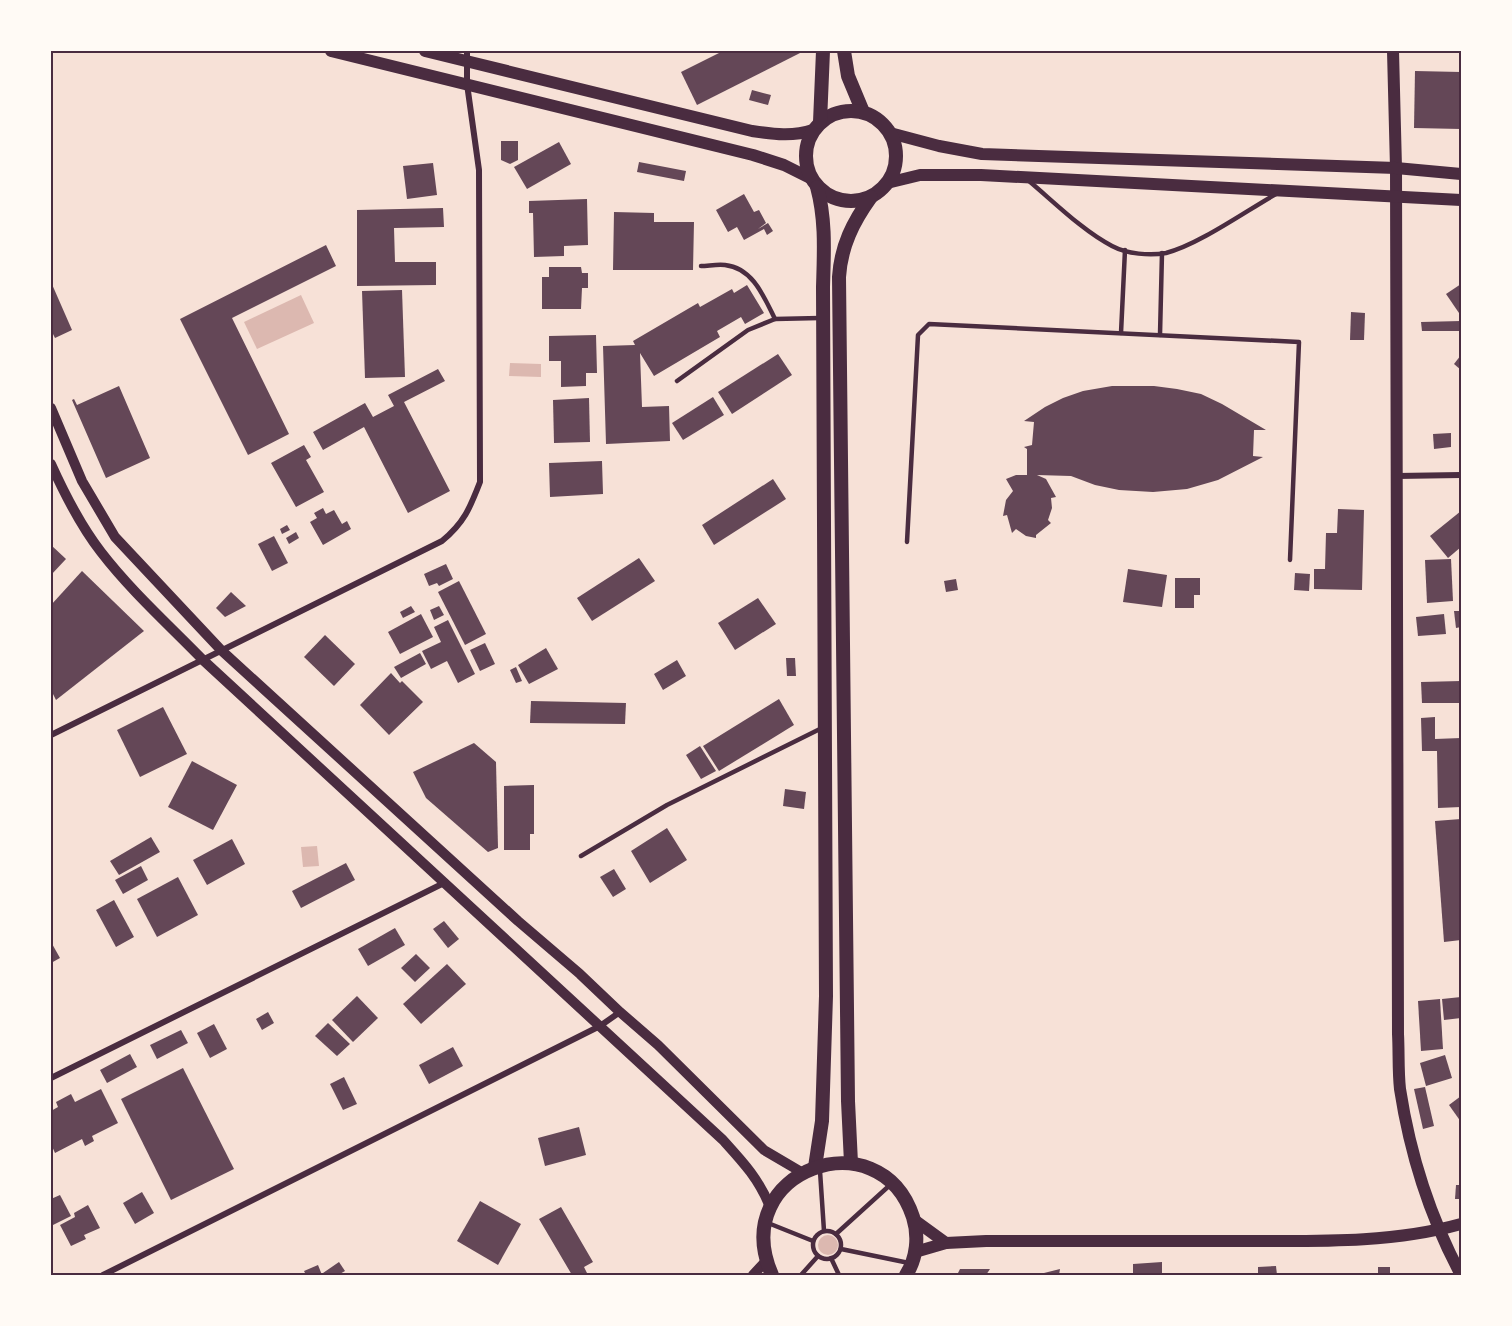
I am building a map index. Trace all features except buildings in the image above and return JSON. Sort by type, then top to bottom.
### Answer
[{"type":"main road","points":[[331,51],[753,155],[784,165],[814,182],[826,194],[848,201],[871,197]]},
{"type":"main road","points":[[425,51],[467,56],[541,80],[770,134],[800,134],[840,112],[863,112],[883,124],[895,145],[894,171],[887,183],[871,197],[858,214],[844,246],[839,284],[848,1101],[851,1163]]},
{"type":"main road","points":[[812,1168],[822,1121],[826,996],[823,318],[825,240],[823,217],[805,159],[806,149],[816,126],[823,51]]},
{"type":"main road","points":[[844,51],[848,76],[863,112]]},
{"type":"main road","points":[[1393,51],[1396,168],[1400,1086],[1423,1189],[1439,1230],[1461,1275]]},
{"type":"main road","points":[[537,103],[541,80]]},
{"type":"main road","points":[[596,116],[599,94]]},
{"type":"main road","points":[[890,133],[982,154],[1396,168],[1461,174]]},
{"type":"main road","points":[[887,183],[920,175],[981,175],[1461,200]]},
{"type":"main road","points":[[772,1275],[762,1242],[770,1207],[783,1187],[812,1168],[851,1163],[878,1173],[891,1183],[908,1205],[914,1219],[916,1234],[911,1264]]},
{"type":"main road","points":[[914,1219],[946,1243]]},
{"type":"main road","points":[[911,1264],[946,1243],[1382,1238],[1439,1230],[1461,1224]]},
{"type":"street","points":[[51,735],[442,541],[457,529],[469,510],[480,482],[479,170],[467,84],[467,56]]},
{"type":"street","points":[[51,408],[82,481],[115,537],[221,650],[518,921],[658,1045],[764,1150],[812,1168]]},
{"type":"street","points":[[51,464],[80,522],[124,579],[203,660],[723,1140],[763,1187],[770,1207]]},
{"type":"street","points":[[1397,476],[1461,475]]},
{"type":"street","points":[[51,1078],[446,882]]},
{"type":"street","points":[[103,1275],[600,1026],[620,1012]]},
{"type":"street","points":[[753,1275],[766,1261]]},
{"type":"lane","points":[[1025,177],[1066,213],[1113,247],[1139,254],[1162,253],[1200,238],[1280,191]]},
{"type":"lane","points":[[1121,333],[1125,250]]},
{"type":"lane","points":[[1160,335],[1162,253]]},
{"type":"lane","points":[[700,266],[725,265],[746,273],[762,291],[775,319]]},
{"type":"lane","points":[[677,381],[748,330],[775,319],[823,318]]},
{"type":"lane","points":[[907,543],[918,335],[928,324],[1299,342],[1290,560]]},
{"type":"lane","points":[[581,856],[667,805],[825,727]]},
{"type":"lane","points":[[812,1168],[824,1231]]},
{"type":"lane","points":[[836,1234],[891,1183]]},
{"type":"lane","points":[[765,1221],[813,1241]]},
{"type":"lane","points":[[824,1231],[836,1234],[840,1238],[841,1249],[835,1257],[818,1256],[813,1241],[819,1233],[824,1231]]},
{"type":"lane","points":[[841,1249],[911,1264]]},
{"type":"lane","points":[[801,1275],[818,1256]]},
{"type":"lane","points":[[831,1258],[839,1275]]},
{"type":"shaded area","points":[[301,295],[314,323],[257,349],[244,322]]},
{"type":"shaded area","points":[[510,363],[541,364],[541,377],[509,376]]},
{"type":"shaded area","points":[[317,846],[319,866],[303,867],[301,847]]},
{"type":"shaded area","points":[[828,1235],[835,1238],[838,1245],[835,1252],[828,1255],[821,1252],[818,1245],[821,1238]]}]
